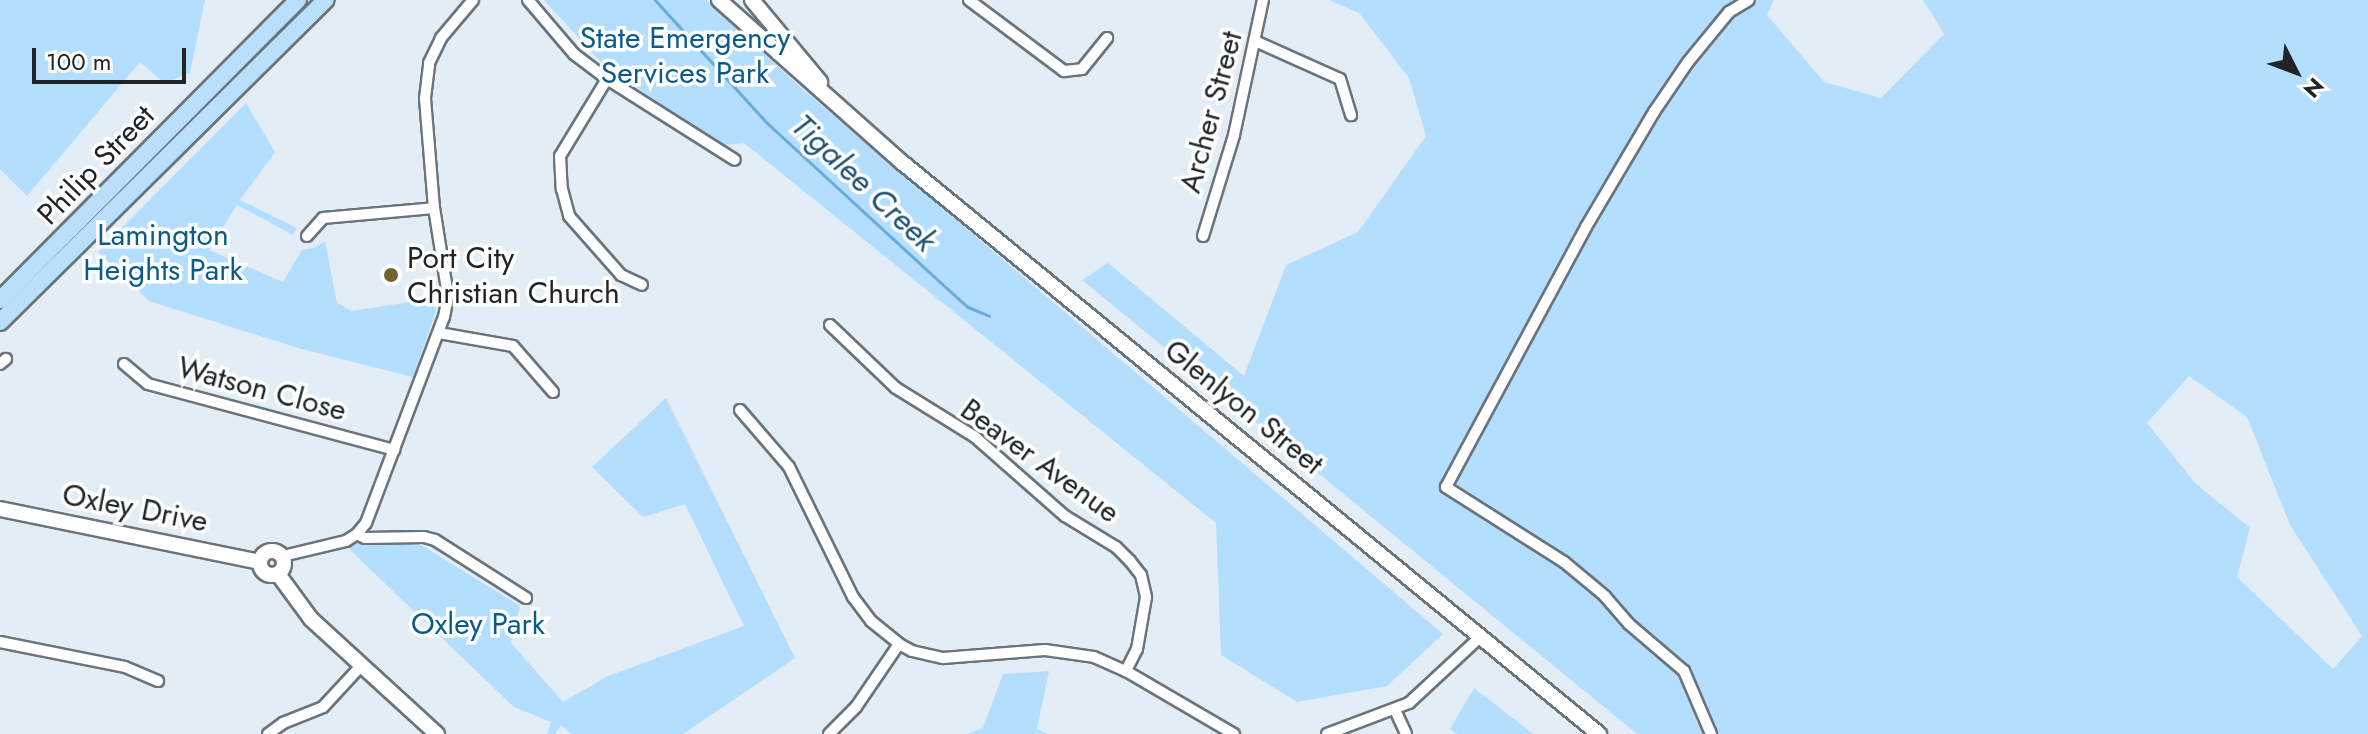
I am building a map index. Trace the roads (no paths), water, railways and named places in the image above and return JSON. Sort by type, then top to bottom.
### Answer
[{"type":"main road","name":"Philip Street","points":[[0,300],[298,0]]},
{"type":"main road","name":"Philip Street","points":[[0,322],[325,0]]},
{"type":"main road","name":"Glenlyon Street","points":[[719,0],[854,122],[1599,734]]},
{"type":"main road","name":"Glenlyon Street","points":[[752,0],[854,122]]},
{"type":"main road","name":"Oxley Drive","points":[[0,509],[260,562]]},
{"type":"main road","points":[[272,551],[283,556],[284,566],[278,574],[265,574],[260,562],[272,551]]},
{"type":"main road","points":[[278,574],[311,619],[437,734]]},
{"type":"street","points":[[283,556],[357,534],[372,510],[439,333],[448,296],[434,208],[425,98],[429,63],[441,38],[473,0]]},
{"type":"street","points":[[528,0],[574,54],[607,79],[735,160]]},
{"type":"street","points":[[969,0],[1064,71],[1082,69],[1107,38]]},
{"type":"street","name":"Archer Street","points":[[1203,236],[1234,135],[1263,0]]},
{"type":"street","points":[[1711,734],[1684,671],[1629,624],[1605,596],[1564,562],[1446,487],[1586,227],[1654,112],[1688,62],[1729,12],[1749,0]]},
{"type":"street","points":[[1255,41],[1340,79],[1351,115]]},
{"type":"street","points":[[607,79],[560,156],[562,189],[569,216],[621,275],[642,285]]},
{"type":"street","points":[[307,236],[323,218],[434,208]]},
{"type":"street","name":"Beaver Avenue","points":[[830,325],[896,388],[975,437],[1065,516],[1116,547],[1130,561],[1141,575],[1146,597],[1137,649],[1126,671]]},
{"type":"street","points":[[439,333],[513,346],[553,392]]},
{"type":"street","name":"Watson Close","points":[[124,364],[148,384],[394,450]]},
{"type":"street","points":[[740,410],[789,467],[853,597],[871,621],[899,644],[912,651],[943,658],[1027,651],[1076,653],[1126,671],[1234,734]]},
{"type":"street","points":[[357,534],[365,538],[424,537],[435,540],[526,598]]},
{"type":"street","points":[[1327,734],[1409,703],[1481,636]]},
{"type":"street","points":[[0,642],[125,667],[158,681]]},
{"type":"street","points":[[829,734],[856,707],[899,644]]},
{"type":"street","points":[[268,734],[283,723],[323,707],[361,666]]},
{"type":"street","points":[[1395,710],[1406,734]]},
{"type":"waterway","name":"Tigalee Creek","points":[[655,0],[767,123],[968,307],[989,316]]},
{"type":"place","name":"Port City Christian Church","points":[[391,275]]},
{"type":"park label","name":"State Emergency Services Park","points":[[685,55]]},
{"type":"park label","name":"Lamington Heights Park","points":[[163,252]]},
{"type":"park label","name":"Oxley Park","points":[[478,624]]}]
